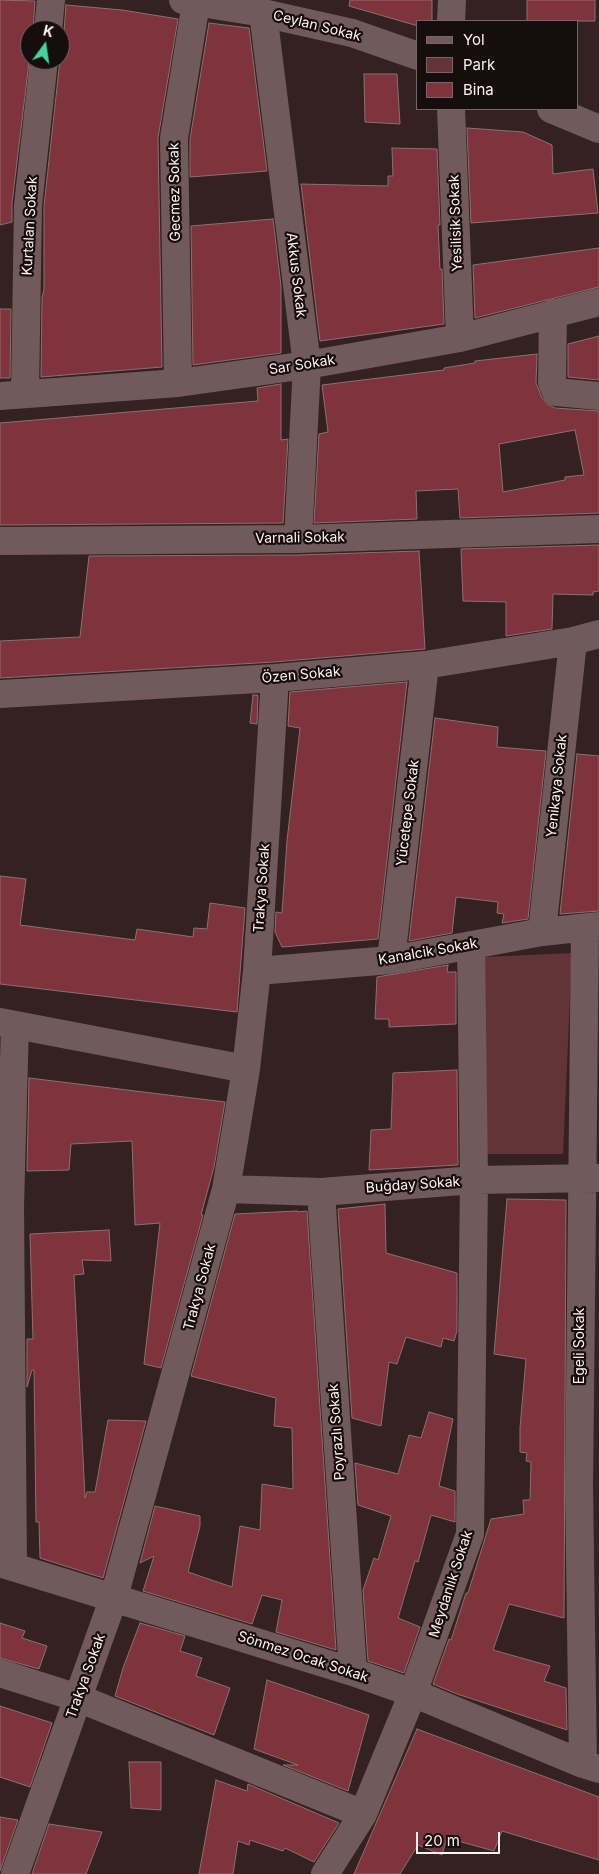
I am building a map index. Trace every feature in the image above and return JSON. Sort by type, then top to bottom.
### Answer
[{"type":"street","points":[[49,20],[51,0]]},
{"type":"street","points":[[451,20],[452,0]]},
{"type":"street","name":"Ceylan Sokak","points":[[190,1],[263,13],[352,33],[416,55]]},
{"type":"street","name":"Gecmez Sokak","points":[[178,383],[174,138],[190,1]]},
{"type":"street","name":"Akkus Sokak","points":[[263,13],[307,365],[298,539]]},
{"type":"street","name":"Kurtalan Sokak","points":[[13,395],[28,205],[43,70]]},
{"type":"street","name":"Yesilisik Sokak","points":[[451,110],[460,338]]},
{"type":"street","points":[[554,110],[599,128]]},
{"type":"street","name":"Sar Sokak","points":[[13,395],[178,383],[307,365],[460,338],[553,312],[599,302]]},
{"type":"street","points":[[553,312],[552,383],[556,392],[599,396]]},
{"type":"street","name":"Varnali Sokak","points":[[0,541],[298,539],[599,529]]},
{"type":"street","name":"Özen Sokak","points":[[0,694],[275,678],[425,665],[573,641],[599,634]]},
{"type":"street","name":"Yenikaya Sokak","points":[[542,932],[573,641]]},
{"type":"street","name":"Yücetepe Sokak","points":[[391,960],[425,665]]},
{"type":"street","name":"Trakya Sokak","points":[[15,1874],[114,1597],[226,1189],[246,1069],[257,971],[275,678]]},
{"type":"street","name":"Kanalcik Sokak","points":[[257,971],[391,960],[542,932],[592,927]]},
{"type":"street","name":"Egeli Sokak","points":[[591,1767],[580,1487],[590,1178],[592,927]]},
{"type":"street","name":"Meydanlık Sokak","points":[[324,1874],[364,1814],[413,1693],[470,1534],[474,1180],[471,945]]},
{"type":"street","points":[[7,1564],[10,1206],[8,1024],[246,1069]]},
{"type":"street","name":"Buğday Sokak","points":[[226,1189],[321,1192],[474,1180],[590,1178]]},
{"type":"street","name":"Poyrazlı Sokak","points":[[321,1192],[353,1672]]},
{"type":"street","name":"Sönmez Ocak Sokak","points":[[7,1564],[353,1672],[413,1693],[591,1767]]},
{"type":"street","points":[[0,1673],[78,1698],[364,1814]]},
{"type":"green space","points":[[572,953],[563,1154],[475,1154],[485,957]]},
{"type":"building","points":[[0,0],[35,1],[34,20],[20,20],[20,70],[28,70],[12,203],[12,222],[0,225]]},
{"type":"building","points":[[350,0],[432,0],[432,20],[416,20],[416,25],[349,6]]},
{"type":"building","points":[[527,0],[595,0],[595,21],[527,20]]},
{"type":"building","points":[[66,5],[122,10],[178,19],[158,138],[162,367],[41,377],[44,206],[59,70],[70,70],[70,20],[65,20]]},
{"type":"building","points":[[209,23],[249,28],[267,171],[190,177],[190,139]]},
{"type":"building","points":[[364,74],[397,74],[400,124],[365,122]]},
{"type":"building","points":[[467,128],[523,132],[552,145],[553,174],[593,169],[598,213],[471,223]]},
{"type":"building","points":[[392,148],[437,149],[440,225],[438,225],[444,324],[320,341],[301,184],[388,186],[388,176],[393,176]]},
{"type":"building","points":[[273,219],[281,286],[281,353],[193,365],[191,226]]},
{"type":"building","points":[[599,248],[599,287],[475,318],[473,265]]},
{"type":"building","points":[[0,309],[11,309],[10,378],[0,378]]},
{"type":"building","points":[[599,336],[599,380],[568,377],[568,344]]},
{"type":"building","points":[[537,354],[536,383],[542,398],[547,404],[555,408],[599,411],[599,513],[460,518],[458,489],[416,491],[417,519],[314,523],[319,434],[328,432],[322,385],[444,370],[444,368],[475,363],[475,361]],"holes":[[[575,430],[584,475],[565,477],[565,480],[503,492],[499,444]]]},
{"type":"building","points":[[281,384],[281,440],[288,439],[283,523],[0,525],[0,423],[258,401],[257,388]]},
{"type":"building","points":[[599,545],[599,591],[593,592],[593,595],[553,594],[552,629],[506,636],[506,602],[463,601],[461,549]]},
{"type":"building","points":[[419,551],[425,649],[274,662],[0,678],[0,641],[80,637],[89,556],[298,555]]},
{"type":"building","points":[[407,682],[378,939],[282,947],[275,932],[276,912],[282,913],[287,841],[300,728],[288,726],[290,692]]},
{"type":"building","points":[[253,695],[258,695],[257,724],[250,723]]},
{"type":"building","points":[[435,718],[498,727],[497,747],[546,751],[528,919],[502,923],[504,914],[497,913],[498,902],[456,897],[452,933],[409,941]]},
{"type":"building","points":[[577,754],[599,756],[599,911],[560,914]]},
{"type":"building","points":[[0,876],[26,879],[20,925],[135,940],[137,929],[193,937],[194,928],[207,929],[210,903],[245,908],[237,1012],[0,984]]},
{"type":"building","points":[[448,965],[447,972],[456,972],[456,1024],[389,1027],[389,1019],[375,1019],[377,977]]},
{"type":"building","points":[[457,1070],[458,1165],[369,1170],[371,1130],[391,1129],[393,1073]]},
{"type":"building","points":[[29,1078],[225,1102],[214,1167],[201,1215],[203,1215],[161,1368],[144,1364],[160,1223],[135,1225],[132,1141],[71,1144],[69,1170],[27,1171]]},
{"type":"building","points":[[507,1199],[566,1200],[564,1618],[509,1604],[493,1650],[550,1666],[544,1681],[566,1688],[567,1730],[457,1694],[433,1684],[449,1639],[451,1640],[466,1593],[468,1593],[491,1519],[524,1514],[523,1500],[530,1500],[531,1462],[526,1461],[527,1453],[520,1452],[520,1428],[526,1359],[494,1354]]},
{"type":"building","points":[[385,1204],[386,1253],[457,1273],[457,1331],[454,1341],[443,1338],[441,1347],[406,1337],[397,1364],[389,1362],[381,1426],[352,1418],[338,1209]]},
{"type":"building","points":[[307,1211],[336,1650],[276,1632],[282,1600],[262,1595],[252,1624],[143,1591],[154,1556],[140,1563],[155,1506],[200,1516],[200,1526],[188,1572],[232,1587],[240,1526],[260,1530],[262,1484],[293,1489],[292,1428],[274,1426],[276,1398],[191,1376],[235,1214]]},
{"type":"building","points":[[109,1230],[111,1261],[82,1260],[84,1274],[74,1275],[85,1498],[87,1492],[95,1492],[108,1420],[146,1421],[103,1578],[40,1558],[39,1522],[36,1522],[34,1370],[32,1370],[27,1387],[27,1339],[33,1339],[30,1234]]},
{"type":"building","points":[[429,1412],[453,1419],[439,1486],[455,1491],[455,1522],[431,1515],[418,1562],[415,1561],[398,1618],[420,1627],[404,1673],[368,1661],[363,1590],[374,1558],[378,1560],[391,1516],[358,1505],[355,1463],[398,1474],[409,1435],[421,1438]]},
{"type":"building","points":[[0,1623],[25,1631],[22,1638],[47,1646],[39,1669],[0,1658]]},
{"type":"building","points":[[140,1623],[185,1636],[180,1651],[202,1658],[196,1676],[230,1688],[214,1735],[115,1696],[123,1668]]},
{"type":"building","points":[[267,1680],[369,1715],[348,1791],[283,1765],[298,1765],[254,1749]]},
{"type":"building","points":[[0,1706],[52,1723],[30,1787],[0,1777]]},
{"type":"building","points":[[417,1729],[599,1797],[599,1860],[502,1831],[494,1851],[447,1838],[442,1855],[418,1845],[400,1874],[354,1874]]},
{"type":"building","points":[[129,1762],[161,1762],[161,1810],[131,1808]]},
{"type":"building","points":[[216,1780],[247,1791],[248,1784],[339,1823],[314,1862],[285,1848],[283,1851],[250,1840],[249,1845],[238,1841],[233,1874],[199,1874]]},
{"type":"building","points":[[0,1817],[18,1820],[0,1871]]},
{"type":"building","points":[[49,1824],[102,1832],[86,1874],[32,1874]]}]
